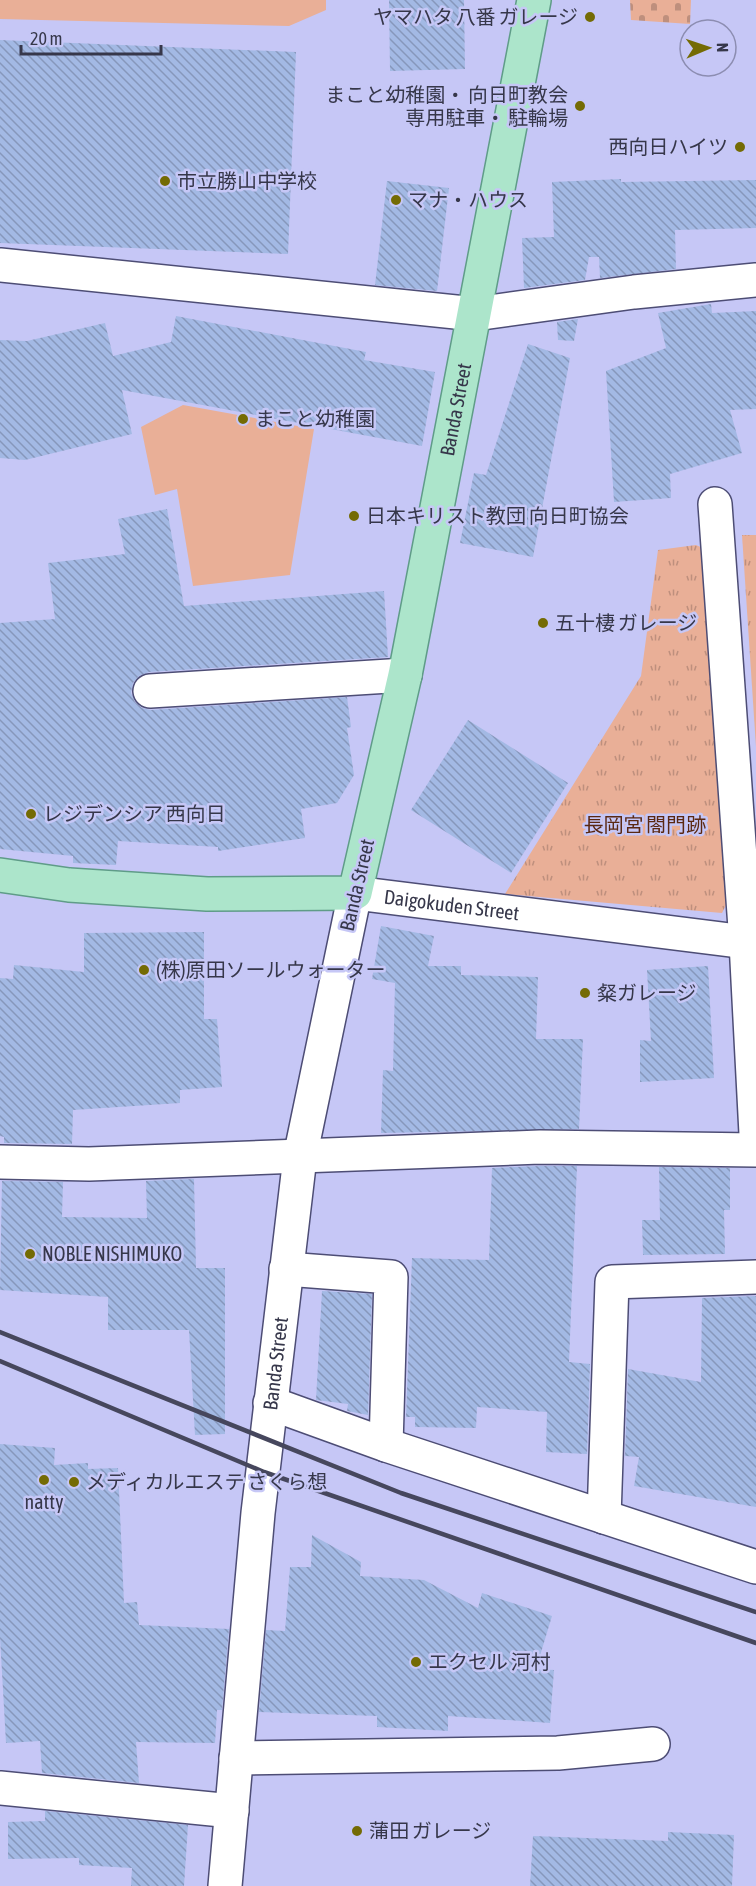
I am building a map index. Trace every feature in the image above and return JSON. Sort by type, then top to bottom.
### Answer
[{"type":"main road","name":"Banda Street","points":[[355,893],[405,675],[534,0]]},
{"type":"main road","name":"Daigokuden Street","points":[[0,875],[69,885],[207,894],[355,893]]},
{"type":"street","points":[[0,264],[475,314],[634,292],[756,280]]},
{"type":"street","points":[[715,504],[751,944],[756,1134]]},
{"type":"street","points":[[150,692],[405,675]]},
{"type":"street","name":"Daigokuden Street","points":[[355,893],[751,944]]},
{"type":"street","name":"Banda Street","points":[[225,1886],[270,1403],[300,1157],[355,893]]},
{"type":"street","points":[[0,1162],[89,1164],[540,1147],[756,1150]]},
{"type":"street","points":[[286,1269],[391,1277],[386,1445]]},
{"type":"street","points":[[604,1517],[612,1282],[756,1277]]},
{"type":"street","points":[[270,1403],[386,1445],[756,1567]]},
{"type":"street","points":[[236,1758],[558,1753],[653,1744]]},
{"type":"street","points":[[0,1788],[232,1811]]},
{"type":"green space","points":[[0,0],[326,0],[326,10],[289,26],[0,19]]},
{"type":"green space","points":[[630,0],[691,0],[690,18],[678,18],[678,23],[631,20]]},
{"type":"green space","points":[[183,405],[314,429],[290,575],[193,586],[177,489],[155,495],[141,427]]},
{"type":"green space","points":[[742,535],[756,535],[756,747]]},
{"type":"green space","name":"長岡宮 閤門跡","points":[[696,545],[705,549],[731,895],[722,913],[505,894],[641,676],[658,550]]},
{"type":"building","points":[[389,0],[464,0],[465,69],[390,71]]},
{"type":"building","points":[[0,40],[296,52],[288,254],[0,243]]},
{"type":"building","points":[[621,179],[621,182],[756,180],[756,228],[675,230],[676,269],[600,278],[599,257],[589,257],[585,280],[524,288],[522,238],[554,237],[552,182]]},
{"type":"building","points":[[387,181],[449,188],[437,291],[375,285]]},
{"type":"building","points":[[711,304],[712,313],[756,311],[756,409],[730,410],[742,453],[670,474],[671,498],[614,502],[606,371],[666,348],[658,313]]},
{"type":"building","points":[[176,316],[366,352],[364,360],[435,372],[422,446],[122,390],[132,434],[25,460],[0,458],[0,340],[27,341],[105,323],[113,356],[171,342]]},
{"type":"building","points":[[578,319],[574,341],[558,340],[557,322]]},
{"type":"building","points":[[528,344],[570,358],[533,557],[460,543],[474,473],[486,475]]},
{"type":"building","points":[[167,509],[184,606],[384,591],[388,657],[149,672],[139,676],[133,683],[131,693],[135,702],[142,708],[151,710],[347,697],[351,727],[347,728],[354,775],[337,803],[301,809],[305,838],[218,851],[218,847],[118,841],[116,865],[73,863],[73,856],[0,849],[0,623],[55,619],[48,563],[125,554],[118,519]]},
{"type":"building","points":[[468,720],[568,783],[511,873],[411,810]]},
{"type":"building","points":[[381,926],[434,936],[428,966],[461,966],[461,975],[538,977],[536,1039],[583,1039],[579,1129],[381,1133],[383,1070],[393,1071],[395,983],[372,979]]},
{"type":"building","points":[[204,932],[204,1019],[217,1019],[222,1087],[180,1090],[180,1103],[73,1110],[72,1144],[4,1143],[4,1137],[0,1136],[0,978],[13,979],[14,965],[84,972],[84,933]]},
{"type":"building","points":[[708,966],[714,1078],[640,1082],[640,1040],[651,1041],[647,970]]},
{"type":"building","points":[[577,1166],[569,1362],[590,1364],[587,1454],[546,1452],[547,1412],[477,1407],[476,1428],[415,1427],[415,1417],[406,1417],[412,1258],[489,1260],[492,1168]]},
{"type":"building","points":[[659,1167],[730,1168],[730,1210],[724,1210],[725,1254],[643,1255],[642,1220],[660,1220]]},
{"type":"building","points":[[194,1179],[196,1268],[225,1268],[225,1434],[195,1435],[189,1330],[108,1330],[108,1297],[0,1290],[2,1181],[63,1182],[62,1217],[147,1218],[146,1181]]},
{"type":"building","points":[[322,1291],[372,1294],[368,1415],[347,1411],[348,1404],[316,1400]]},
{"type":"building","points":[[756,1296],[756,1507],[634,1486],[639,1457],[625,1456],[628,1369],[701,1382],[702,1298]]},
{"type":"building","points":[[0,1444],[55,1448],[54,1465],[88,1463],[88,1469],[118,1468],[124,1603],[137,1602],[139,1625],[229,1629],[222,1710],[217,1710],[215,1743],[136,1742],[139,1783],[42,1773],[40,1741],[6,1743],[0,1637]]},
{"type":"building","points":[[312,1535],[361,1562],[360,1576],[424,1580],[478,1608],[482,1593],[552,1616],[536,1669],[554,1670],[550,1723],[448,1716],[448,1731],[377,1727],[377,1716],[259,1712],[266,1630],[285,1631],[290,1567],[311,1567]]},
{"type":"building","points":[[45,1811],[188,1825],[184,1886],[131,1886],[132,1868],[79,1865],[79,1858],[8,1859],[8,1822],[45,1821]]},
{"type":"building","points":[[668,1832],[734,1835],[732,1886],[530,1886],[533,1836],[668,1841]]},
{"type":"railway","points":[[0,1332],[401,1493],[756,1612]]},
{"type":"railway","points":[[0,1361],[264,1472],[756,1643]]},
{"type":"place","name":"ヤマハタ 八番 ガレージ","points":[[590,17]]},
{"type":"place","name":"まこと幼稚園・ 向日町教会 専用駐車・ 駐輪場","points":[[580,106]]},
{"type":"place","name":"西向日ハイツ","points":[[740,147]]},
{"type":"place","name":"市立勝山中学校","points":[[165,181]]},
{"type":"place","name":"マナ・ハウス","points":[[396,200]]},
{"type":"place","name":"まこと幼稚園","points":[[243,419]]},
{"type":"place","name":"日本キリスト教団 向日町協会","points":[[354,516]]},
{"type":"place","name":"五十棲 ガレージ","points":[[543,623]]},
{"type":"place","name":"レジデンシア 西向日","points":[[31,814]]},
{"type":"place","name":"(株)原田ソールウォーター","points":[[144,970]]},
{"type":"place","name":"粲ガレージ","points":[[585,993]]},
{"type":"place","name":"NOBLE NISHIMUKO","points":[[30,1254]]},
{"type":"place","name":"natty","points":[[44,1480]]},
{"type":"place","name":"メディカルエステ さくら想","points":[[74,1482]]},
{"type":"place","name":"エクセル 河村","points":[[416,1662]]},
{"type":"place","name":"蒲田 ガレージ","points":[[357,1831]]}]
